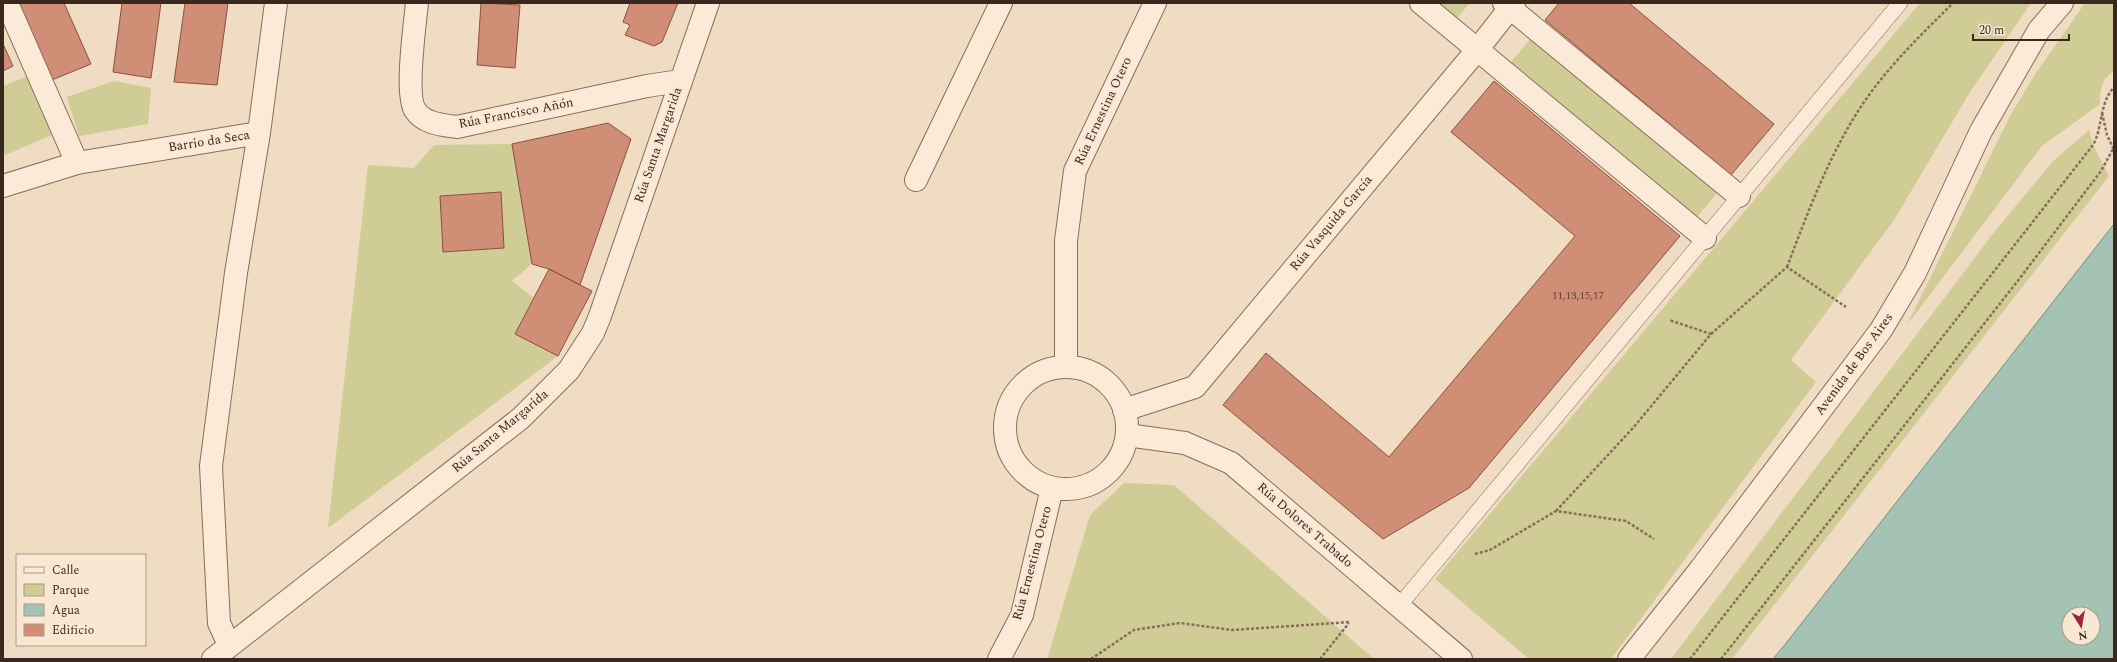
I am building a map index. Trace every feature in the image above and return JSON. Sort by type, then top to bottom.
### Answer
[{"type":"street","points":[[7,3],[77,163]]},
{"type":"street","name":"Barrio da Seca","points":[[3,186],[77,163],[259,133],[276,3]]},
{"type":"street","name":"Rúa Francisco Añón","points":[[417,3],[411,88],[415,110],[432,123],[457,127],[647,86],[680,81]]},
{"type":"street","name":"Rúa Santa Margarida","points":[[221,652],[521,418],[569,370],[593,333],[600,316],[708,3]]},
{"type":"street","points":[[916,180],[1001,3]]},
{"type":"street","name":"Rúa Ernestina Otero","points":[[1066,367],[1066,241],[1075,171],[1154,3]]},
{"type":"street","points":[[1421,3],[1705,238]]},
{"type":"street","name":"Avenida de Bos Aires","points":[[1630,659],[1699,571],[1881,330],[1915,273],[1981,131],[2039,30],[2062,3]]},
{"type":"street","points":[[1509,5],[1739,196]]},
{"type":"street","name":"Rúa Vasquida García","points":[[1124,410],[1195,387],[1477,50],[1509,5]]},
{"type":"street","points":[[221,652],[211,466],[236,274],[259,133]]},
{"type":"street","name":"Rúa Ernestina Otero","points":[[1066,367],[1085,370],[1102,379],[1116,393],[1124,410],[1127,422],[1127,435],[1121,455],[1109,472],[1093,484],[1073,490],[1052,488],[1034,481],[1018,468],[1008,451],[1004,431],[1006,412],[1015,394],[1028,379],[1046,370],[1066,367]]},
{"type":"street","name":"Rúa Dolores Trabado","points":[[1127,435],[1185,443],[1231,463],[1461,659]]},
{"type":"street","name":"Rúa Ernestina Otero","points":[[999,659],[1022,615],[1052,488]]},
{"type":"lane","points":[[1399,606],[1900,3]]},
{"type":"path","points":[[1430,569],[1490,550],[1556,511],[1633,428],[1711,334],[1787,267],[1814,198],[1834,153],[1859,111],[1887,72],[1952,3]]},
{"type":"path","points":[[1690,659],[2093,145],[2097,137],[2102,111],[2109,92],[2114,87]]},
{"type":"path","points":[[1721,659],[2020,278],[2101,171],[2114,150],[2107,135],[2102,111]]},
{"type":"path","points":[[1787,267],[1846,307]]},
{"type":"path","points":[[1644,311],[1711,334]]},
{"type":"path","points":[[1556,511],[1626,521],[1654,539]]},
{"type":"path","points":[[1091,659],[1134,630],[1180,622],[1232,630],[1350,622],[1320,659]]},
{"type":"green space","points":[[1440,3],[1470,3],[1457,18]]},
{"type":"green space","points":[[1920,3],[2031,3],[1970,92],[1894,220],[1791,360],[1816,382],[1611,659],[1529,659],[1435,579]]},
{"type":"green space","points":[[2085,3],[2114,3],[2114,71],[2106,78],[2102,86],[2100,104],[2042,146],[1907,325],[2010,116],[2034,76]]},
{"type":"green space","points":[[1532,37],[1718,192],[1697,217],[1511,62]]},
{"type":"green space","points":[[30,75],[54,134],[3,156],[3,86]]},
{"type":"green space","points":[[114,81],[151,88],[148,124],[79,136],[67,97]]},
{"type":"green space","points":[[2089,130],[2093,145],[2109,176],[1732,659],[1671,659],[1992,235],[2052,162]]},
{"type":"green space","points":[[512,144],[532,264],[512,281],[534,298],[515,334],[558,356],[328,528],[368,165],[414,168],[434,145]]},
{"type":"green space","points":[[1124,483],[1174,485],[1374,659],[1047,659],[1090,515]]},
{"type":"water","points":[[2114,224],[2114,659],[1773,659],[1787,642]]},
{"type":"building","points":[[18,3],[64,3],[91,64],[52,80]]},
{"type":"building","points":[[122,3],[161,3],[151,78],[113,72]]},
{"type":"building","points":[[185,3],[228,3],[217,85],[174,82]]},
{"type":"building","points":[[481,3],[520,5],[515,68],[477,65]]},
{"type":"building","points":[[630,3],[678,3],[662,42],[654,46],[625,35],[630,25],[623,22]]},
{"type":"building","points":[[1559,3],[1629,3],[1774,124],[1731,175],[1545,20]]},
{"type":"building","points":[[3,44],[13,66],[3,71]]},
{"type":"building","points":[[1494,81],[1680,236],[1469,488],[1383,539],[1223,405],[1266,353],[1389,457],[1575,236],[1451,132]]},
{"type":"building","points":[[608,123],[631,139],[580,285],[549,269],[532,264],[512,144]]},
{"type":"building","points":[[501,192],[504,248],[443,252],[440,196]]},
{"type":"building","points":[[549,269],[592,291],[558,356],[515,334]]}]
